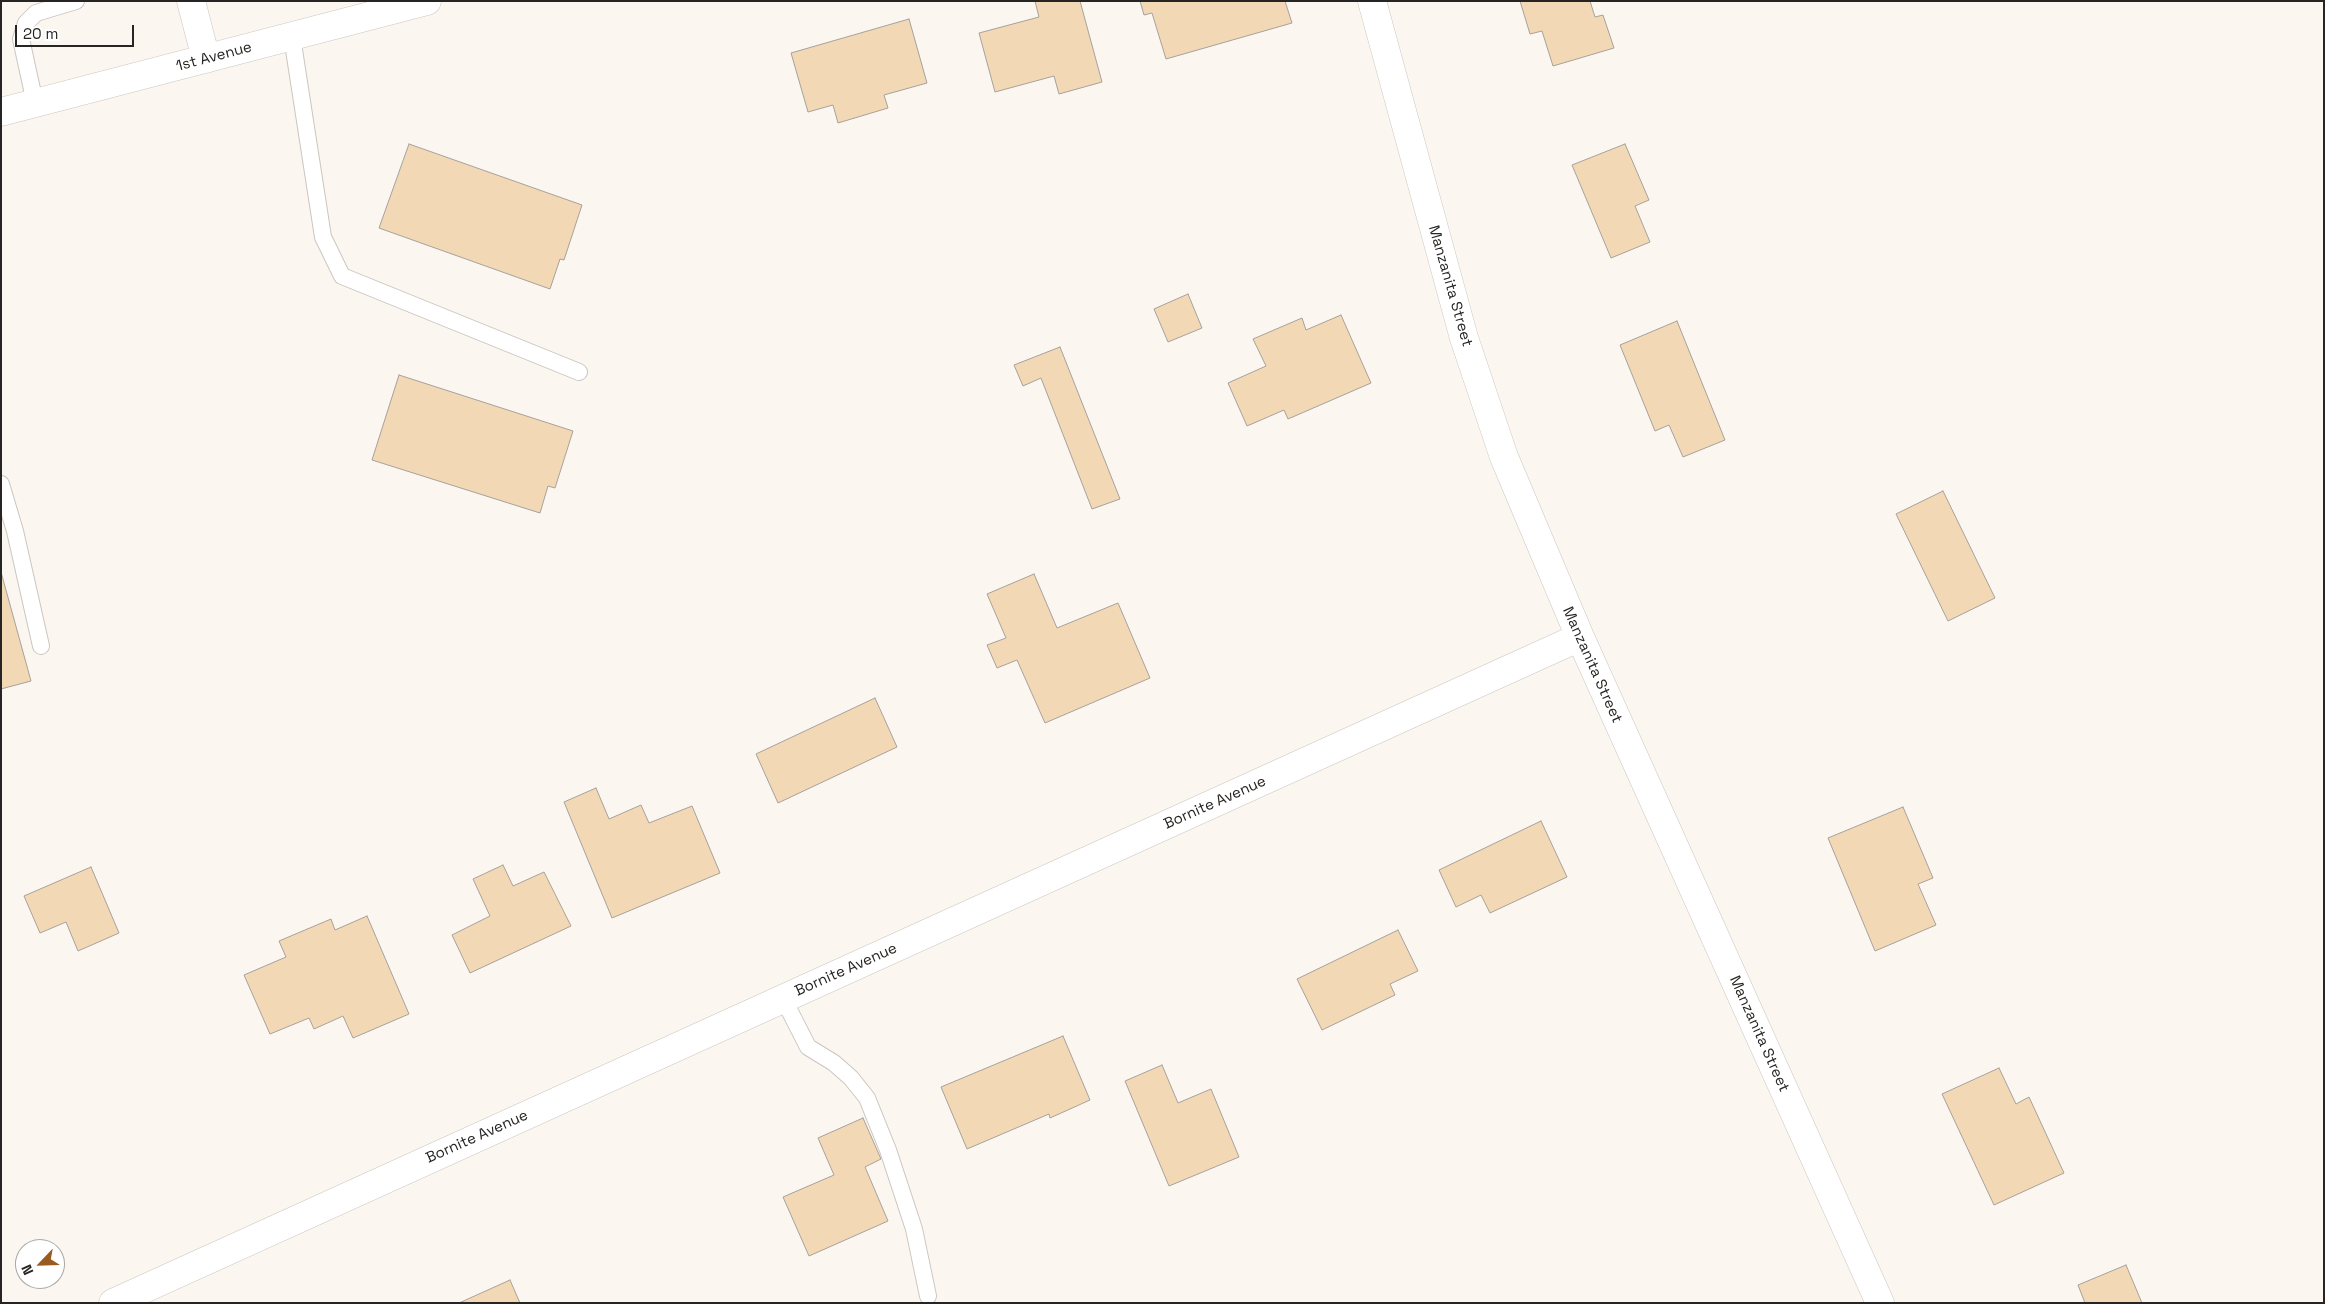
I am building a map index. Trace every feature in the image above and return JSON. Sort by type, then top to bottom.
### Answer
[{"type":"street","points":[[192,1],[206,59]]},
{"type":"street","name":"1st Avenue","points":[[1,112],[427,1]]},
{"type":"street","name":"Manzanita Street","points":[[1372,1],[1444,265],[1484,400],[1504,457],[1580,637],[1880,1303]]},
{"type":"street","name":"Bornite Avenue","points":[[112,1303],[1580,637]]},
{"type":"lane","points":[[35,103],[21,39],[26,23],[36,13],[76,1]]},
{"type":"lane","points":[[292,37],[323,237],[342,276],[579,372]]},
{"type":"lane","points":[[1,484],[15,531],[41,646]]},
{"type":"lane","points":[[783,998],[808,1047],[834,1063],[851,1078],[867,1098],[888,1150],[914,1228],[928,1296]]},
{"type":"building","points":[[1035,1],[1080,1],[1102,82],[1059,94],[1054,76],[995,92],[979,33],[1039,17]]},
{"type":"building","points":[[1140,1],[1285,1],[1292,23],[1166,59],[1152,13],[1144,15]]},
{"type":"building","points":[[1520,1],[1590,1],[1595,17],[1603,15],[1614,48],[1553,66],[1542,31],[1530,34]]},
{"type":"building","points":[[909,19],[927,83],[884,95],[888,108],[838,123],[833,105],[808,112],[791,53]]},
{"type":"building","points":[[409,144],[582,205],[564,260],[560,259],[550,289],[379,228]]},
{"type":"building","points":[[1625,144],[1649,200],[1635,206],[1650,242],[1611,258],[1572,165]]},
{"type":"building","points":[[1188,294],[1202,328],[1168,342],[1154,309]]},
{"type":"building","points":[[1341,315],[1371,383],[1288,419],[1284,410],[1247,426],[1228,383],[1266,366],[1253,339],[1302,318],[1306,330]]},
{"type":"building","points":[[1677,321],[1725,440],[1683,457],[1669,425],[1655,431],[1620,345]]},
{"type":"building","points":[[1060,347],[1120,499],[1092,509],[1041,378],[1023,386],[1014,365]]},
{"type":"building","points":[[399,375],[573,431],[555,488],[548,486],[540,513],[372,460]]},
{"type":"building","points":[[1943,491],[1995,598],[1948,621],[1896,514]]},
{"type":"building","points":[[1,572],[31,681],[1,689]]},
{"type":"building","points":[[1034,574],[1057,628],[1118,603],[1150,678],[1045,723],[1017,660],[997,668],[987,645],[1006,638],[987,594]]},
{"type":"building","points":[[875,698],[897,747],[778,803],[756,754]]},
{"type":"building","points":[[596,788],[609,819],[641,805],[649,823],[692,806],[720,873],[612,918],[564,802]]},
{"type":"building","points":[[1903,807],[1933,878],[1918,884],[1936,925],[1875,951],[1828,838]]},
{"type":"building","points":[[1541,821],[1567,877],[1490,913],[1481,895],[1456,907],[1439,870]]},
{"type":"building","points":[[503,865],[513,886],[544,872],[571,926],[470,973],[452,935],[490,916],[473,879]]},
{"type":"building","points":[[91,867],[119,933],[78,951],[66,922],[40,933],[24,896]]},
{"type":"building","points":[[367,916],[409,1014],[353,1038],[343,1016],[314,1029],[309,1018],[270,1034],[244,975],[286,957],[279,941],[331,919],[335,930]]},
{"type":"building","points":[[1398,930],[1418,971],[1390,984],[1395,995],[1322,1030],[1297,979]]},
{"type":"building","points":[[1063,1036],[1090,1100],[1050,1118],[1049,1114],[967,1149],[941,1087]]},
{"type":"building","points":[[1162,1065],[1178,1103],[1211,1089],[1239,1157],[1169,1186],[1125,1081]]},
{"type":"building","points":[[1999,1068],[2016,1104],[2029,1097],[2064,1173],[1994,1205],[1942,1094]]},
{"type":"building","points":[[863,1118],[881,1159],[865,1167],[888,1221],[809,1256],[783,1197],[834,1175],[818,1138]]},
{"type":"building","points":[[2126,1265],[2142,1303],[2085,1303],[2078,1285]]},
{"type":"building","points":[[510,1280],[520,1303],[459,1303]]}]
